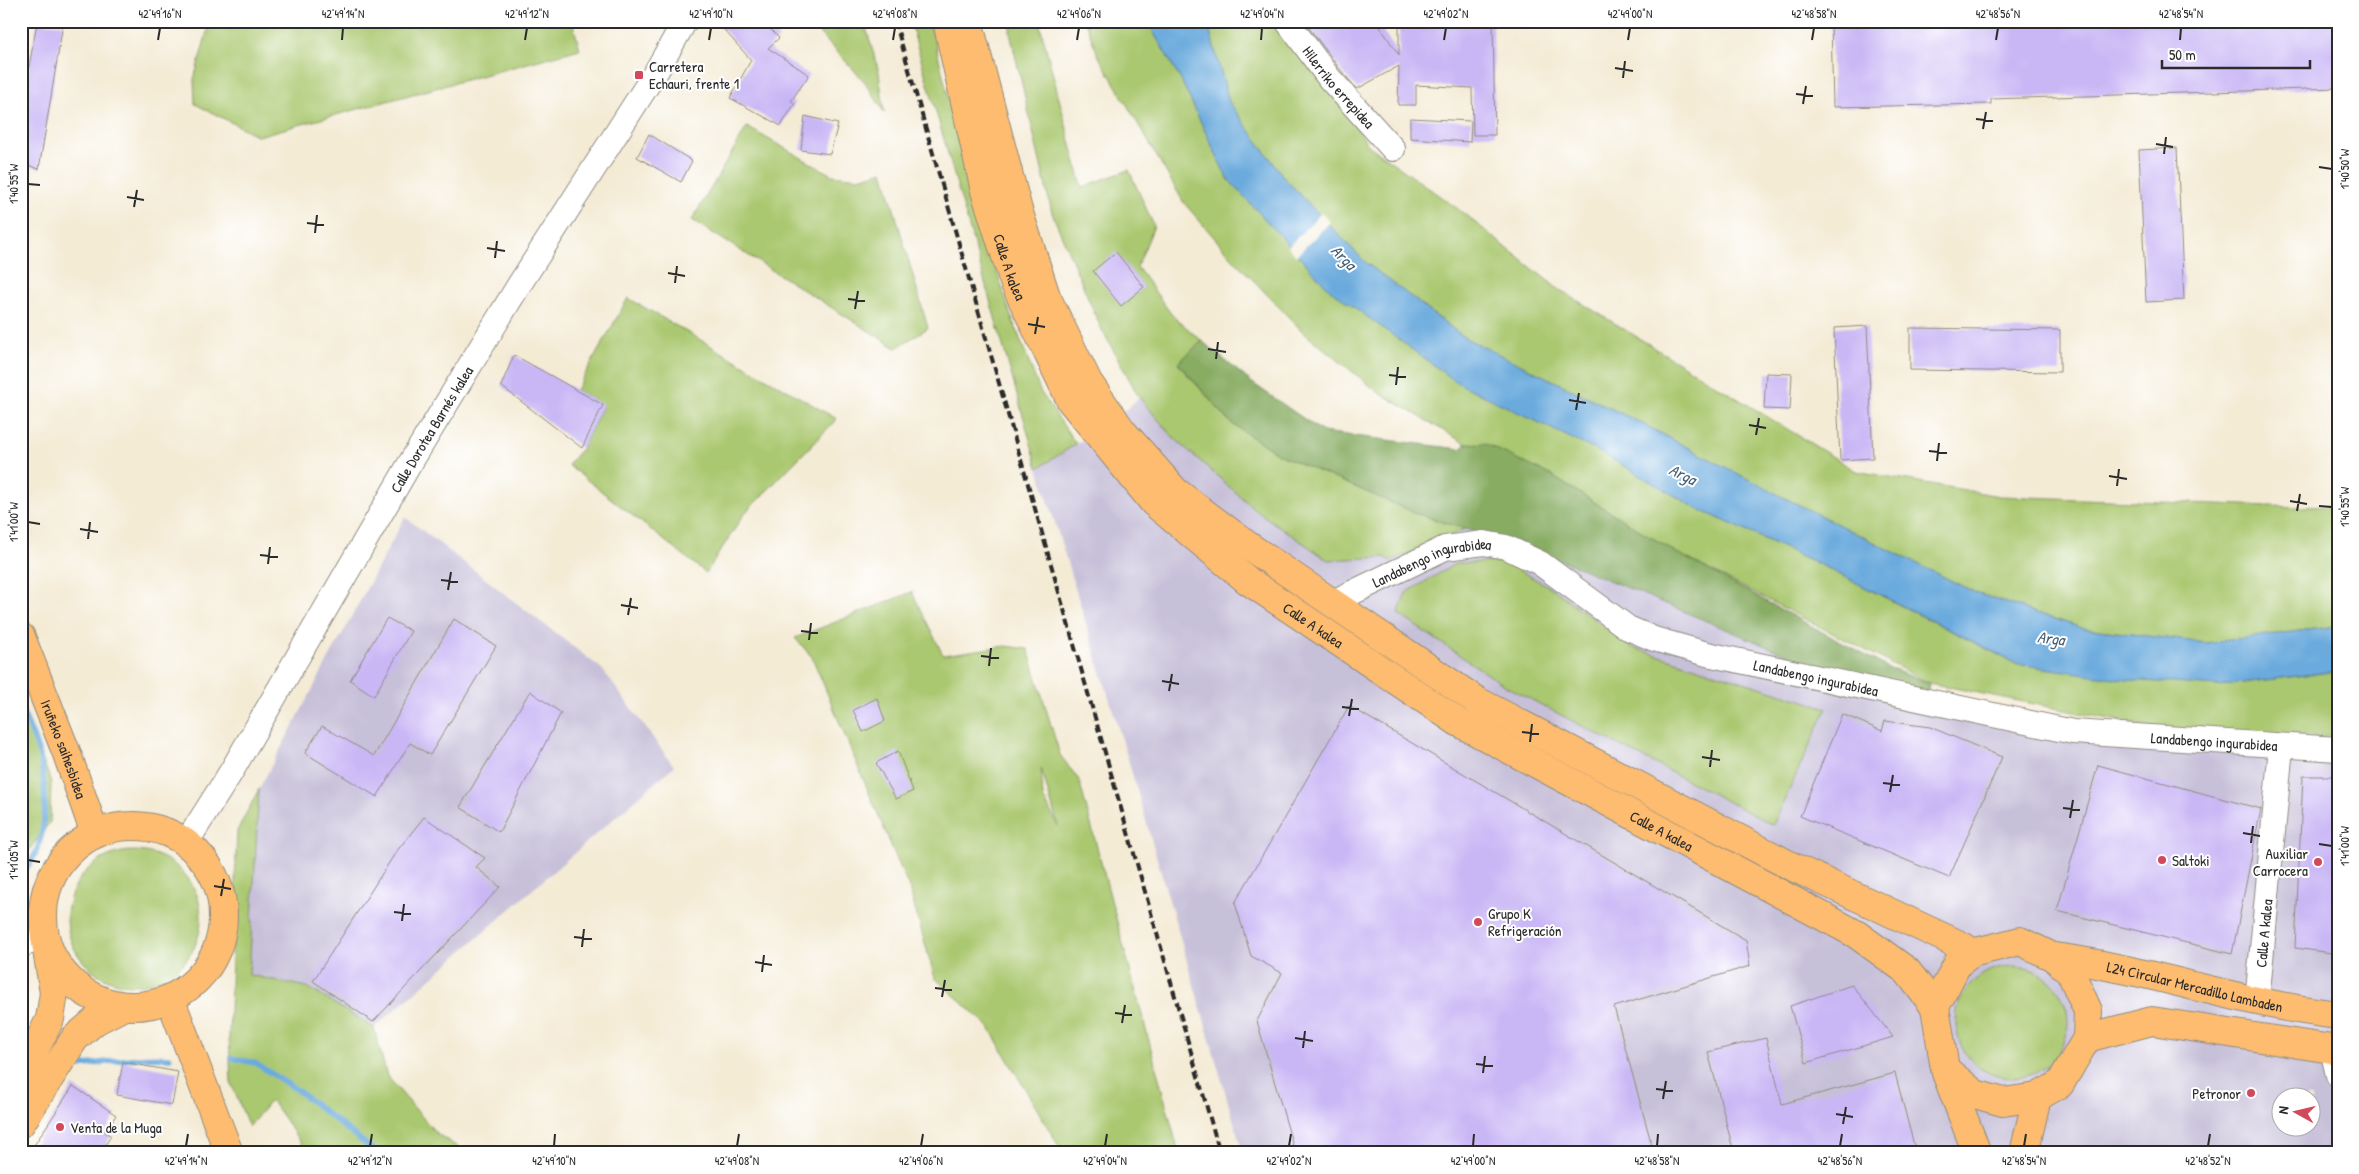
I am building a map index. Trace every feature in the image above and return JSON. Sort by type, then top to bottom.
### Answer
[{"type":"main road","name":"Calle A kalea","points":[[946,21],[985,191],[1014,282],[1071,402],[1154,503],[1247,580],[1458,722],[1856,934],[1907,971],[1935,1007]]},
{"type":"main road","name":"Calle A kalea","points":[[968,21],[1018,210],[1046,296],[1088,382],[1123,432],[1175,491],[1247,545],[1477,701],[1791,866],[1964,947],[1972,953]]},
{"type":"main road","name":"Iruñeko saihesbidea","points":[[21,637],[67,754],[95,834]]},
{"type":"main road","points":[[21,1078],[50,1018],[54,993],[33,941],[52,877],[70,852],[95,834],[119,827],[143,827],[167,833],[186,842],[209,868],[220,896],[222,927],[213,956],[196,981],[170,998],[148,1006],[124,1006],[97,999],[74,985],[56,963],[33,941]]},
{"type":"main road","points":[[1945,1069],[1975,1094],[2003,1102],[2037,1097],[2060,1084],[2087,1038],[2088,1010],[2070,971],[2053,957],[2020,941],[1972,953],[1958,962],[1935,1007],[1945,1069],[1977,1153]]},
{"type":"main road","name":"L24 Circular Mercadillo Lambaden","points":[[2053,957],[2084,961],[2257,1002],[2338,1015]]},
{"type":"main road","points":[[170,998],[229,1153]]},
{"type":"main road","points":[[21,1123],[75,1038],[95,1020],[124,1006]]},
{"type":"main road","points":[[2087,1038],[2152,1021],[2335,1049]]},
{"type":"main road","points":[[2024,1153],[2037,1097]]},
{"type":"street","name":"Calle Dorotea Barnés kalea","points":[[186,842],[231,772],[409,465],[520,285],[657,70],[685,21]]},
{"type":"street","name":"Hilerriko errepidea","points":[[1287,21],[1329,78],[1393,149]]},
{"type":"street","name":"Landabengo ingurabidea","points":[[1333,602],[1445,548],[1484,543],[1506,547],[1540,563],[1628,628],[1654,639],[1707,654],[2074,732],[2281,747],[2338,749]]},
{"type":"street","name":"Calle A kalea","points":[[2257,1002],[2281,747]]},
{"type":"street","points":[[2335,1049],[2338,1075]]},
{"type":"shaded area","points":[[1178,363],[1278,454],[1927,697],[2197,736],[2338,738],[2338,1153],[1243,1153],[1127,756],[1038,468],[1115,419]]},
{"type":"shaded area","points":[[405,517],[602,669],[674,766],[374,1028],[307,987],[249,975],[259,789]]},
{"type":"green space","points":[[210,21],[572,21],[580,49],[258,136],[195,104],[194,79]]},
{"type":"green space","points":[[808,21],[864,21],[879,72],[884,112],[865,82]]},
{"type":"green space","points":[[910,21],[930,21],[965,167],[1010,313],[1040,391],[1076,444],[1038,468]]},
{"type":"green space","points":[[1011,21],[1039,21],[1082,187],[1129,170],[1154,226],[1137,267],[1172,315],[1202,341],[1178,364],[1231,423],[1278,454],[1418,514],[1465,529],[1391,561],[1385,557],[1328,560],[1258,512],[1173,437],[1139,397],[1100,326],[1052,213],[1010,33]]},
{"type":"green space","points":[[1085,21],[1147,21],[1182,82],[1227,178],[1607,456],[1696,508],[1817,563],[2016,664],[2218,686],[2338,671],[2338,737],[2174,732],[1929,683],[1677,553],[1550,475],[1466,444],[1378,392],[1304,333],[1233,259],[1184,203],[1098,55]]},
{"type":"green space","points":[[1207,21],[1287,21],[1368,145],[1458,209],[1557,288],[1856,471],[1999,496],[2297,507],[2338,506],[2338,626],[2206,643],[2082,628],[1976,593],[1767,489],[1641,423],[1465,338],[1365,262],[1285,179],[1229,102]]},
{"type":"green space","points":[[747,127],[832,175],[859,178],[883,171],[928,328],[896,348],[692,220]]},
{"type":"green space","points":[[628,298],[837,419],[745,513],[706,573],[568,465],[582,448],[603,406],[576,390]]},
{"type":"green space","points":[[1202,341],[1251,382],[1323,432],[1460,449],[1466,444],[1484,443],[1550,475],[1677,553],[1889,668],[1929,683],[1927,701],[1900,696],[1797,659],[1556,558],[1418,514],[1278,454],[1231,423],[1178,363]]},
{"type":"green space","points":[[1504,562],[1555,590],[1631,647],[1827,708],[1773,825],[1507,687],[1398,614],[1406,593],[1457,563]]},
{"type":"green space","points":[[912,592],[943,655],[1005,646],[1028,649],[1060,755],[1079,780],[1179,1153],[1065,1153],[1057,1143],[988,1026],[935,978],[909,888],[812,657],[795,638]],"holes":[[[1041,768],[1058,826],[1043,797]]]},
{"type":"green space","points":[[21,702],[51,782],[50,822],[24,857],[21,864]]},
{"type":"green space","points":[[259,789],[249,975],[307,987],[374,1028],[387,1076],[436,1133],[467,1153],[308,1153],[271,1100],[249,1127],[231,1083],[229,1036],[237,831]]},
{"type":"green space","points":[[134,851],[160,856],[182,870],[196,892],[201,918],[196,944],[182,966],[160,980],[134,985],[108,980],[86,966],[72,944],[67,918],[72,892],[86,870],[108,856]]},
{"type":"green space","points":[[2012,966],[2033,970],[2052,982],[2064,1001],[2068,1022],[2064,1043],[2052,1062],[2033,1074],[2012,1078],[1991,1074],[1972,1062],[1960,1043],[1956,1022],[1960,1001],[1972,982],[1991,970]]},
{"type":"water","name":"Arga","points":[[1147,21],[1207,21],[1229,102],[1285,179],[1365,262],[1465,338],[1641,423],[1767,489],[1976,593],[2082,628],[2206,643],[2338,626],[2338,671],[2218,686],[2127,680],[2017,664],[1817,563],[1696,508],[1607,456],[1458,383],[1329,289],[1227,178],[1182,82]]},
{"type":"pier","points":[[1321,213],[1330,222],[1296,256],[1288,247]]},
{"type":"building","points":[[716,21],[762,21],[779,38],[768,48],[809,75],[791,101],[795,103],[781,126],[730,98],[751,60]]},
{"type":"building","points":[[1304,21],[1376,21],[1399,55],[1399,21],[1493,21],[1495,135],[1473,135],[1472,88],[1416,85],[1416,105],[1398,105],[1399,66],[1357,89]]},
{"type":"building","points":[[1831,21],[2338,21],[2338,88],[1991,99],[1991,104],[1833,107]]},
{"type":"building","points":[[37,23],[63,24],[39,169],[21,163],[21,110]]},
{"type":"building","points":[[805,116],[838,124],[830,154],[801,150]]},
{"type":"building","points":[[1410,118],[1471,121],[1470,142],[1410,138]]},
{"type":"building","points":[[649,134],[692,161],[681,182],[637,157]]},
{"type":"building","points":[[2177,148],[2184,300],[2146,302],[2139,150]]},
{"type":"building","points":[[1116,252],[1144,287],[1121,306],[1093,271]]},
{"type":"building","points":[[1867,326],[1873,458],[1840,460],[1834,328]]},
{"type":"building","points":[[1910,328],[2060,330],[2060,372],[1910,370]]},
{"type":"building","points":[[514,355],[603,405],[582,448],[501,386]]},
{"type":"building","points":[[1766,373],[1792,374],[1790,410],[1764,409]]},
{"type":"building","points":[[387,618],[411,631],[374,696],[350,680]]},
{"type":"building","points":[[454,619],[496,646],[430,755],[410,743],[377,797],[305,753],[322,726],[374,756]]},
{"type":"building","points":[[530,691],[561,713],[499,832],[460,807]]},
{"type":"building","points":[[877,698],[885,721],[863,732],[853,710]]},
{"type":"building","name":"Grupo K Refrigeración","points":[[1349,706],[1746,940],[1750,966],[1614,1007],[1654,1153],[1295,1153],[1257,1021],[1282,973],[1251,956],[1235,903]]},
{"type":"building","points":[[1842,714],[1882,731],[1885,721],[1930,727],[2002,757],[1949,878],[1800,816]]},
{"type":"building","points":[[898,751],[913,791],[896,799],[876,763]]},
{"type":"building","name":"Saltoki","points":[[2098,765],[2261,809],[2232,954],[2057,911]]},
{"type":"building","name":"Auxiliar Carrocera","points":[[2303,776],[2338,776],[2338,954],[2295,948]]},
{"type":"building","points":[[424,817],[485,858],[476,867],[500,887],[373,1022],[313,981],[396,852]]},
{"type":"building","points":[[1852,985],[1893,1037],[1806,1063],[1790,1006]]},
{"type":"building","points":[[1766,1038],[1782,1104],[1895,1073],[1916,1153],[1734,1153],[1708,1052]]},
{"type":"building","points":[[123,1062],[178,1072],[172,1105],[117,1095]]},
{"type":"building","points":[[73,1086],[116,1115],[105,1132],[111,1136],[100,1153],[90,1146],[86,1153],[29,1153]]},
{"type":"waterway","points":[[21,708],[40,755],[45,806],[44,821],[37,850],[21,875]]},
{"type":"waterway","points":[[79,1066],[136,1058],[170,1058]]},
{"type":"waterway","points":[[232,1058],[255,1063],[297,1090],[377,1153]]},
{"type":"railway","points":[[895,21],[1220,1153]]},
{"type":"place","name":"Carretera Echauri, frente 1","points":[[639,75]]},
{"type":"place","name":"Saltoki","points":[[2162,860]]},
{"type":"place","name":"Auxiliar Carrocera","points":[[2318,862]]},
{"type":"place","name":"Grupo K Refrigeración","points":[[1478,922]]},
{"type":"place","name":"Petronor","points":[[2251,1093]]},
{"type":"place","name":"Venta de la Muga","points":[[60,1127]]}]
